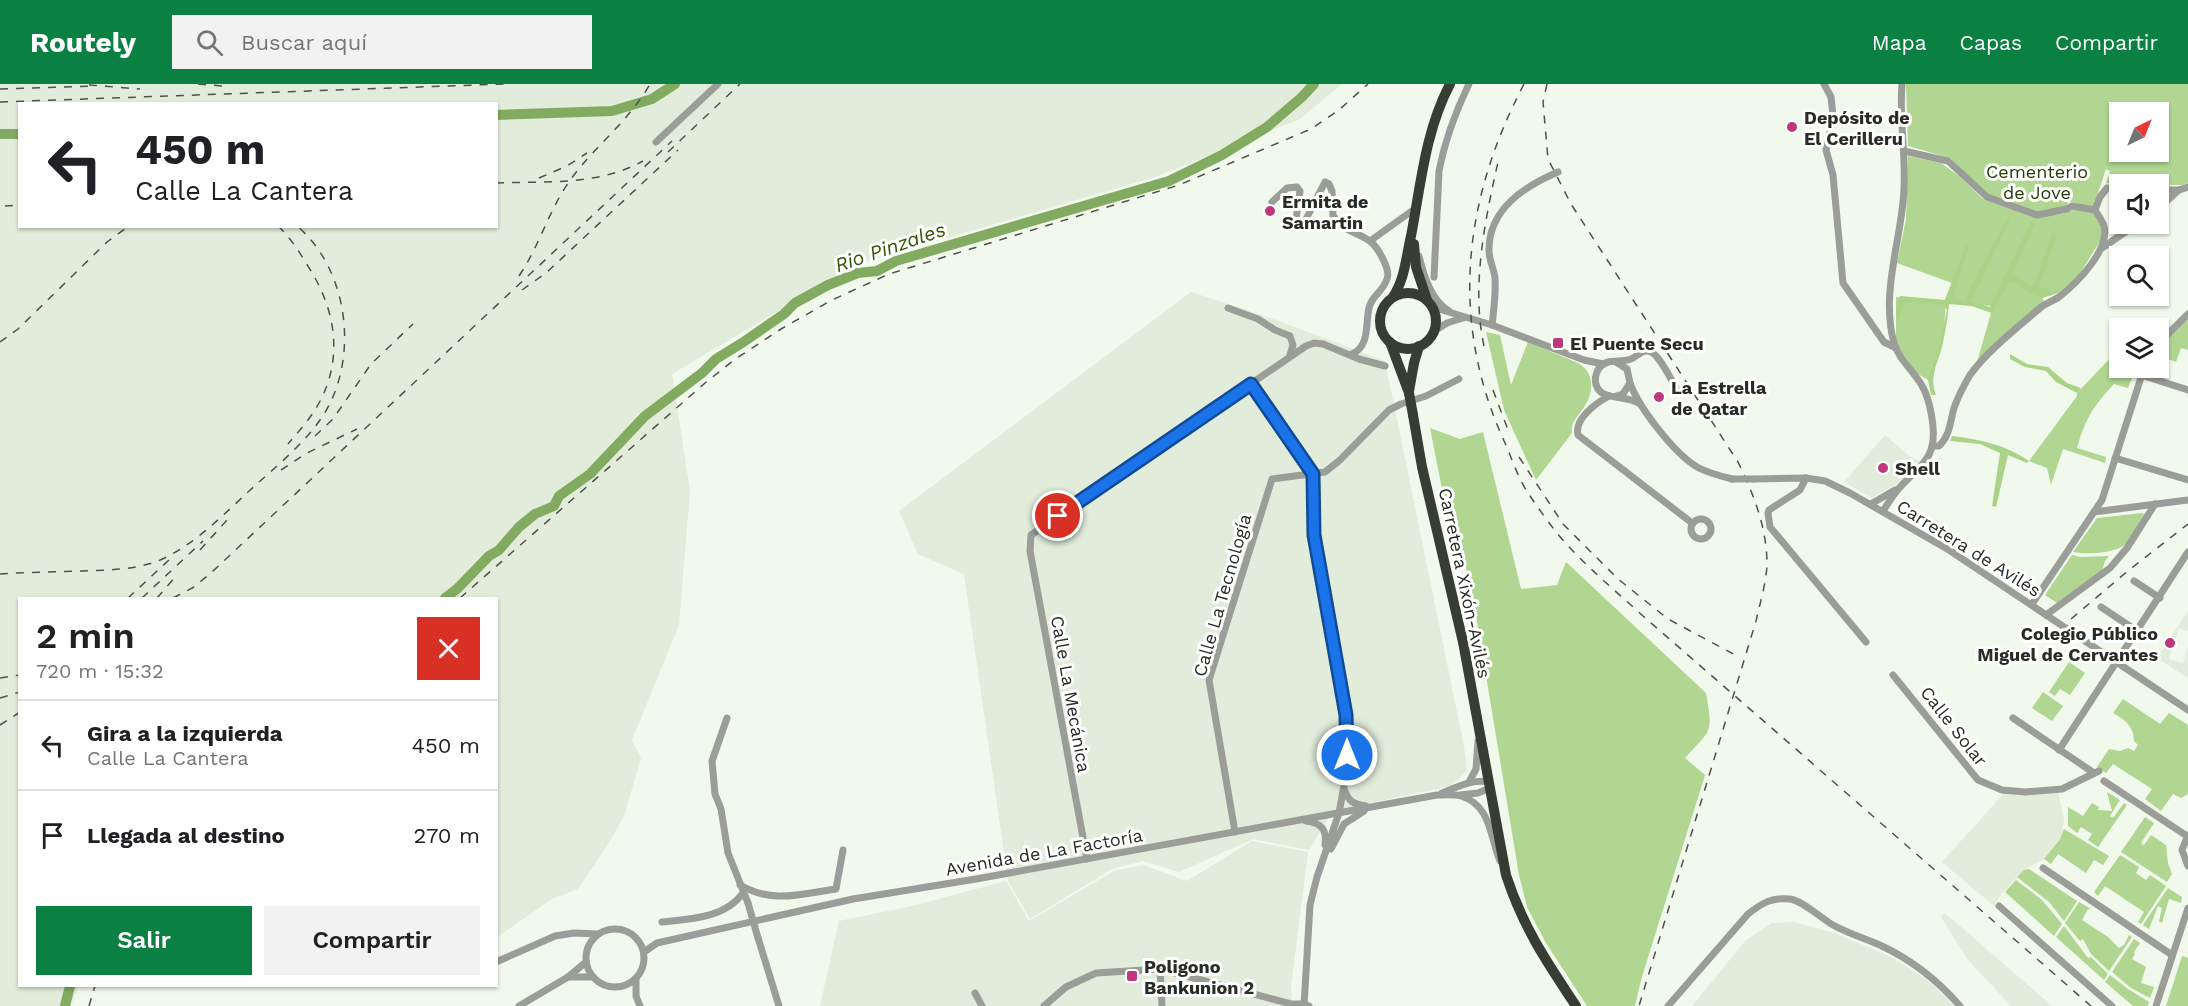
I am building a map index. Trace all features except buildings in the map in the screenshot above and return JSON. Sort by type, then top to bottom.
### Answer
[{"type":"highway","points":[[1416,208],[1414,259],[1429,304],[1436,315],[1433,332],[1428,339],[1419,346],[1410,348],[1399,347],[1383,335],[1380,315],[1384,306],[1393,297],[1405,271],[1416,208],[1428,142],[1438,109],[1450,84]]},
{"type":"highway","points":[[1393,297],[1402,293],[1412,293],[1429,304]]},
{"type":"highway","name":"Carretera Xixón-Avilés","points":[[1390,342],[1409,392],[1424,476],[1463,642],[1506,875],[1516,906],[1539,952],[1576,1006]]},
{"type":"highway","name":"Carretera Xixón-Avilés","points":[[1409,392],[1419,346]]},
{"type":"street","points":[[656,142],[718,84]]},
{"type":"street","points":[[1434,277],[1439,171],[1445,142],[1455,113],[1469,84]]},
{"type":"street","points":[[1824,84],[1831,97],[1832,106],[1833,118],[1826,150],[1833,175],[1843,283],[1884,342],[1896,348]]},
{"type":"street","points":[[1883,511],[1900,487],[1924,461],[1932,446],[1930,407],[1926,394],[1921,383],[1901,359],[1893,340],[1890,285],[1904,195],[1904,151],[1900,105],[1902,84]]},
{"type":"street","points":[[1904,151],[1948,161],[1987,198],[2037,215],[2072,206],[2095,210]]},
{"type":"street","points":[[1492,325],[1495,303],[1494,276],[1489,252],[1494,228],[1511,199],[1536,182],[1558,172]]},
{"type":"street","points":[[1272,202],[1287,188],[1297,187],[1300,190],[1300,198],[1296,219],[1299,223],[1304,223],[1325,182],[1329,184],[1332,191],[1333,216],[1343,226],[1370,241],[1376,248],[1388,275],[1387,280],[1369,303],[1367,332],[1357,352],[1352,354]]},
{"type":"street","points":[[2169,190],[2188,187]]},
{"type":"street","points":[[2102,248],[2104,228],[2095,210],[2100,197],[2109,188]]},
{"type":"street","points":[[2169,199],[2179,190]]},
{"type":"street","points":[[1370,241],[1416,208]]},
{"type":"street","points":[[1932,446],[1939,446],[1947,436],[1954,409],[1971,374],[1989,353],[2042,306],[2058,298],[2074,284],[2102,248],[2122,234]]},
{"type":"street","points":[[1414,236],[1428,285],[1444,308],[1460,317]]},
{"type":"street","points":[[1429,304],[1584,360],[1603,364],[1634,357],[1644,351],[1651,352],[1657,357],[1677,390]]},
{"type":"street","points":[[1228,308],[1258,319],[1290,336],[1293,345],[1288,357]]},
{"type":"street","points":[[2169,333],[2188,315]]},
{"type":"street","points":[[1433,332],[1460,317]]},
{"type":"street","points":[[1044,1006],[1066,987],[1096,974],[1160,969],[1291,1004],[1306,1005],[1310,905],[1339,813],[1344,789],[1346,715],[1314,535],[1313,474],[1251,384],[1288,357],[1314,343],[1385,366]]},
{"type":"street","points":[[1590,409],[1613,396],[1623,394],[1630,379],[1634,357]]},
{"type":"street","points":[[1584,360],[1595,376],[1598,389],[1590,409],[1578,427],[1577,431],[1582,439],[1692,523]]},
{"type":"street","points":[[1616,362],[1627,369],[1630,379]]},
{"type":"street","points":[[1595,376],[1603,364]]},
{"type":"street","points":[[2032,604],[2102,500],[2140,378]]},
{"type":"street","points":[[2159,378],[2188,390]]},
{"type":"street","points":[[1313,474],[1325,472],[1340,460],[1386,412],[1401,404],[1426,396],[1459,379]]},
{"type":"street","name":"Carretera de Avilés","points":[[1630,379],[1640,404],[1683,456],[1703,470],[1732,479],[1806,478],[1825,481],[1871,504],[1950,550],[2188,710]]},
{"type":"street","name":"Calle La Mecánica","points":[[1087,859],[1030,551],[1031,535],[1251,384]]},
{"type":"street","points":[[1598,389],[1640,404]]},
{"type":"street","points":[[2115,458],[2188,480]]},
{"type":"street","name":"Calle La Tecnología","points":[[1235,832],[1209,680],[1272,479],[1313,474]]},
{"type":"street","points":[[1806,478],[1800,490],[1769,510],[1770,526],[1866,642]]},
{"type":"street","points":[[1871,504],[1900,487]]},
{"type":"street","points":[[2102,500],[2114,510]]},
{"type":"street","points":[[2094,512],[2188,500]]},
{"type":"street","points":[[2046,614],[2120,559],[2155,504]]},
{"type":"street","points":[[2013,718],[2059,750],[2188,552]]},
{"type":"street","points":[[2134,581],[2160,598]]},
{"type":"street","points":[[2101,607],[2137,631]]},
{"type":"street","name":"Calle Solar","points":[[1893,675],[1978,780],[2002,790],[2025,792],[2062,789],[2096,772],[2059,750]]},
{"type":"street","points":[[727,718],[712,761],[715,794],[721,809],[728,853],[748,903],[779,1006]]},
{"type":"street","points":[[1469,782],[1476,769],[1478,724]]},
{"type":"street","name":"Avenida de La Factoría","points":[[644,952],[657,943],[853,899],[1437,795],[1478,793],[1489,785],[1479,780],[1437,795]]},
{"type":"street","points":[[2104,781],[2187,835],[2182,850],[2188,866]]},
{"type":"street","points":[[1344,789],[1347,799],[1353,804],[1374,806]]},
{"type":"street","points":[[1460,795],[1476,804],[1487,817],[1495,850],[1506,875]]},
{"type":"street","points":[[1323,860],[1344,824],[1356,814],[1374,806]]},
{"type":"street","points":[[1301,820],[1313,822],[1324,830],[1326,836],[1323,860]]},
{"type":"street","points":[[740,885],[761,896],[774,898],[836,889],[843,850]]},
{"type":"street","points":[[2043,868],[2172,955]]},
{"type":"street","points":[[662,922],[697,919],[729,908],[744,893]]},
{"type":"street","points":[[1668,1006],[1748,914],[1762,903],[1776,898],[1793,900],[1833,925],[1884,947],[1907,960],[1935,981],[1960,1006]]},
{"type":"street","points":[[1999,906],[2112,1006]]},
{"type":"street","points":[[2156,1006],[2188,908]]},
{"type":"street","points":[[498,961],[555,936],[574,933],[598,934],[614,929],[630,933],[636,938],[644,952],[643,966],[636,979],[636,996],[640,1006]]},
{"type":"street","points":[[584,934],[589,946]]},
{"type":"street","points":[[598,934],[589,946],[586,962],[593,977],[606,986],[623,987],[636,996]]},
{"type":"street","name":"Avenida de La Factoría","points":[[636,938],[657,943]]},
{"type":"street","points":[[521,1005],[568,977],[586,962]]},
{"type":"street","points":[[1160,969],[1162,1006]]},
{"type":"street","points":[[568,977],[593,977]]},
{"type":"street","points":[[623,987],[636,979]]},
{"type":"street","points":[[975,993],[982,1006]]},
{"type":"shaded area","points":[[0,84],[1342,84],[1300,119],[1158,176],[858,264],[672,374],[690,491],[679,625],[632,740],[641,758],[624,816],[578,889],[552,899],[498,936],[498,597],[18,597],[18,987],[78,987],[71,1006],[0,1006]]},
{"type":"shaded area","points":[[1191,292],[1276,320],[1385,361],[1464,746],[1467,771],[1450,786],[1333,811],[1309,850],[1253,839],[1179,872],[1143,861],[1112,869],[1030,919],[1008,881],[964,574],[918,554],[899,511]]},
{"type":"shaded area","name":"Shell","points":[[1885,435],[1909,456],[1920,461],[1898,483],[1872,498],[1844,482]]},
{"type":"shaded area","name":"Colegio Público Miguel de Cervantes","points":[[2188,611],[2188,631],[2179,628],[2175,640],[2188,645],[2175,641],[2169,659],[2183,663],[2188,647],[2188,678],[2157,658]]},
{"type":"shaded area","points":[[2058,791],[2064,818],[2062,835],[2044,859],[2024,870],[2002,893],[1994,906],[1942,862],[2004,793]]},
{"type":"shaded area","points":[[1252,841],[1308,852],[1291,987],[1292,1006],[820,1006],[839,921],[912,906],[1006,881],[1029,921],[1114,871],[1143,865],[1187,881]]},
{"type":"shaded area","points":[[1945,913],[2052,1006],[2011,1006],[1968,960],[1941,917]]},
{"type":"shaded area","points":[[1795,922],[1837,934],[1891,957],[1926,979],[1955,1006],[1692,1006],[1745,941],[1772,923]]},
{"type":"green space","name":"Cementerio de Jove","points":[[1906,84],[2188,84],[2188,183],[2184,185],[2169,185],[2169,174],[2109,174],[2110,171],[2106,169],[2093,208],[2068,201],[2067,208],[2036,213],[1987,195],[1950,158],[1908,146]]},
{"type":"green space","points":[[1908,156],[1941,163],[1959,176],[1983,199],[2032,217],[2062,214],[2076,209],[2093,213],[2101,228],[2102,238],[2077,278],[2058,293],[2042,298],[2044,301],[1977,362],[1993,306],[1946,303],[1938,361],[1928,380],[1918,374],[1899,350],[1896,338],[1896,297],[1945,300],[1952,283],[1897,263],[1906,219]]},
{"type":"green space","points":[[2009,215],[2010,219],[1971,302],[1990,307],[2031,221],[2035,224],[2013,273],[2033,287],[2053,232],[2057,235],[2039,287],[2053,291],[2059,290],[2058,293],[2041,298],[2010,281],[1992,313],[1971,306],[1949,304],[1933,383],[1936,395],[1931,395],[1928,380],[1947,310],[1944,305],[1912,301],[1904,303],[1898,321],[1896,308],[1900,296],[1945,300],[1966,244],[1969,247],[1953,299],[1965,301]]},
{"type":"green space","points":[[2188,314],[2188,350],[2181,348],[2176,362],[2169,360],[2169,334]]},
{"type":"green space","points":[[1486,332],[1500,335],[1511,385],[1528,342],[1578,363],[1590,376],[1591,391],[1585,406],[1574,422],[1572,433],[1536,480],[1504,410]]},
{"type":"green space","points":[[2010,354],[2027,364],[2048,367],[2067,383],[2081,388],[2077,393],[2056,382],[2046,371],[2025,367],[2010,359]]},
{"type":"green space","points":[[2109,359],[2109,378],[2132,378],[2128,388],[2114,384],[2101,399],[2087,420],[2077,448],[2106,457],[2105,463],[2063,449],[2051,485],[2047,468],[2029,461],[2077,393]]},
{"type":"green space","points":[[1430,428],[1460,439],[1483,432],[1521,589],[1557,585],[1566,562],[1706,693],[1710,724],[1701,741],[1685,758],[1705,775],[1635,1006],[1587,1006],[1546,943],[1527,907],[1519,875],[1471,585],[1441,484]]},
{"type":"green space","points":[[1952,436],[1992,444],[2029,461],[2027,463],[2008,455],[1996,507],[1992,506],[2000,453],[1980,444],[1950,441]]},
{"type":"green space","points":[[2144,514],[2134,534],[2122,546],[2102,552],[2073,552],[2097,518]]},
{"type":"green space","points":[[2072,555],[2109,556],[2102,571],[2057,603],[2045,595]]},
{"type":"green space","points":[[2069,662],[2085,673],[2070,695],[2060,689],[2055,696],[2049,692]]},
{"type":"green space","points":[[2043,692],[2063,706],[2052,721],[2032,708]]},
{"type":"green space","points":[[2123,699],[2160,724],[2169,713],[2188,725],[2188,794],[2181,798],[2173,794],[2161,811],[2145,799],[2152,789],[2113,764],[2106,773],[2097,767],[2109,749],[2120,751],[2128,748],[2134,751],[2138,745],[2134,741],[2128,724],[2113,713]]},
{"type":"green space","points":[[2107,792],[2120,800],[2110,816],[2113,818],[2124,803],[2127,805],[2098,847],[2088,840],[2092,834],[2081,827],[2077,833],[2068,826],[2068,807],[2083,816],[2092,803],[2099,807],[2098,810],[2112,811]]},
{"type":"green space","points":[[2145,817],[2154,823],[2141,843],[2144,845],[2151,835],[2166,845],[2172,874],[2167,882],[2121,852]]},
{"type":"green space","points":[[2064,829],[2109,856],[2103,865],[2094,860],[2086,873],[2058,854],[2051,864],[2044,859],[2060,839]]},
{"type":"green space","points":[[2120,855],[2139,867],[2136,873],[2146,880],[2150,875],[2166,886],[2141,924],[2138,922],[2144,912],[2105,886],[2098,896],[2094,892]]},
{"type":"green space","points":[[2029,869],[2077,901],[2064,921],[2049,902],[2017,877],[2024,870]]},
{"type":"green space","points":[[2016,880],[2042,900],[2062,924],[2054,936],[2005,892]]},
{"type":"green space","points":[[2168,888],[2182,897],[2181,903],[2169,899],[2162,923],[2159,921],[2162,908],[2158,906],[2149,929],[2143,925]]},
{"type":"green space","points":[[2079,902],[2091,909],[2088,909],[2082,920],[2108,937],[2119,948],[2124,945],[2129,935],[2132,937],[2109,971],[2091,954],[2083,939],[2080,941],[2065,923]]},
{"type":"green space","points":[[2064,926],[2088,958],[2091,957],[2108,974],[2104,980],[2056,937]]},
{"type":"green space","points":[[2134,939],[2140,943],[2132,959],[2146,967],[2141,983],[2154,987],[2150,998],[2131,988],[2112,972]]},
{"type":"green space","points":[[2182,956],[2188,958],[2188,1006],[2166,1006]]},
{"type":"green space","points":[[2110,975],[2149,1002],[2148,1006],[2133,1006],[2105,982]]},
{"type":"waterway","points":[[498,115],[612,111],[652,99],[675,84]]},
{"type":"waterway","name":"Rio Pinzales","points":[[446,597],[489,556],[499,550],[519,527],[535,514],[554,506],[559,496],[590,474],[645,416],[702,373],[716,359],[784,314],[795,303],[828,285],[858,273],[877,271],[896,261],[1169,181],[1222,155],[1267,127],[1314,84]]},
{"type":"waterway","points":[[0,134],[18,134]]},
{"type":"waterway","name":"Rio Pinzales","points":[[65,1006],[70,987]]},
{"type":"railway","points":[[198,84],[222,86]]},
{"type":"railway","points":[[0,102],[504,84]]},
{"type":"railway","points":[[519,276],[571,179],[632,110],[650,84]]},
{"type":"railway","points":[[668,152],[740,84]]},
{"type":"railway","points":[[461,597],[705,383],[734,360],[781,329],[832,300],[889,274],[1179,185],[1311,129],[1339,110],[1368,84]]},
{"type":"railway","points":[[1524,84],[1503,128],[1487,172],[1476,217],[1471,262],[1470,307],[1476,352],[1487,398],[1524,487],[1561,537],[1598,576],[2091,1006]]},
{"type":"railway","points":[[1547,84],[1543,102],[1548,159],[1571,204],[1738,462],[1759,512],[1765,538],[1767,565],[1756,621],[1639,1006]]},
{"type":"railway","points":[[89,85],[140,89]]},
{"type":"railway","points":[[0,89],[96,86]]},
{"type":"railway","points":[[175,597],[194,587],[212,572],[672,141]]},
{"type":"railway","points":[[522,290],[546,273],[678,150]]},
{"type":"railway","points":[[539,178],[567,166],[587,153]]},
{"type":"railway","points":[[498,183],[571,181],[608,175],[643,161]]},
{"type":"railway","points":[[1484,346],[1480,324],[1479,277],[1484,230],[1498,162]]},
{"type":"railway","points":[[5,206],[18,205]]},
{"type":"railway","points":[[0,342],[18,329],[107,242],[126,228]]},
{"type":"railway","points":[[280,228],[296,247],[320,287],[331,319],[334,353],[327,386],[319,403],[288,444]]},
{"type":"railway","points":[[0,574],[121,569],[158,561],[171,555],[206,530],[308,435],[324,414],[335,392],[342,367],[345,342],[338,290],[315,244],[299,228]]},
{"type":"railway","points":[[315,436],[333,419],[371,364],[413,324]]},
{"type":"railway","points":[[1493,390],[1510,435]]},
{"type":"railway","points":[[281,470],[307,453],[357,429]]},
{"type":"railway","points":[[1519,457],[1563,524],[1618,579],[1668,619],[1739,657]]},
{"type":"railway","points":[[200,550],[228,519]]},
{"type":"railway","points":[[2071,619],[2188,524]]},
{"type":"railway","points":[[143,597],[203,541]]},
{"type":"railway","points":[[129,597],[169,560]]},
{"type":"railway","points":[[158,597],[176,576]]},
{"type":"railway","points":[[0,678],[18,675]]},
{"type":"railway","points":[[0,698],[18,693]]},
{"type":"railway","points":[[0,725],[18,713]]},
{"type":"railway","points":[[89,1006],[95,987]]},
{"type":"place","name":"Depósito de El Cerilleru","points":[[1792,127]]},
{"type":"place","name":"Ermita de Samartin","points":[[1270,211]]},
{"type":"place","name":"El Puente Secu","points":[[1558,343]]},
{"type":"place","name":"La Estrella de Qatar","points":[[1659,397]]},
{"type":"place","name":"Shell","points":[[1883,468]]},
{"type":"place","name":"Colegio Público Miguel de Cervantes","points":[[2170,643]]},
{"type":"place","name":"Poligono Bankunion 2","points":[[1132,976]]},
{"type":"route","points":[[1058,516],[1251,384],[1313,474],[1314,535],[1346,715],[1347,755]]}]
